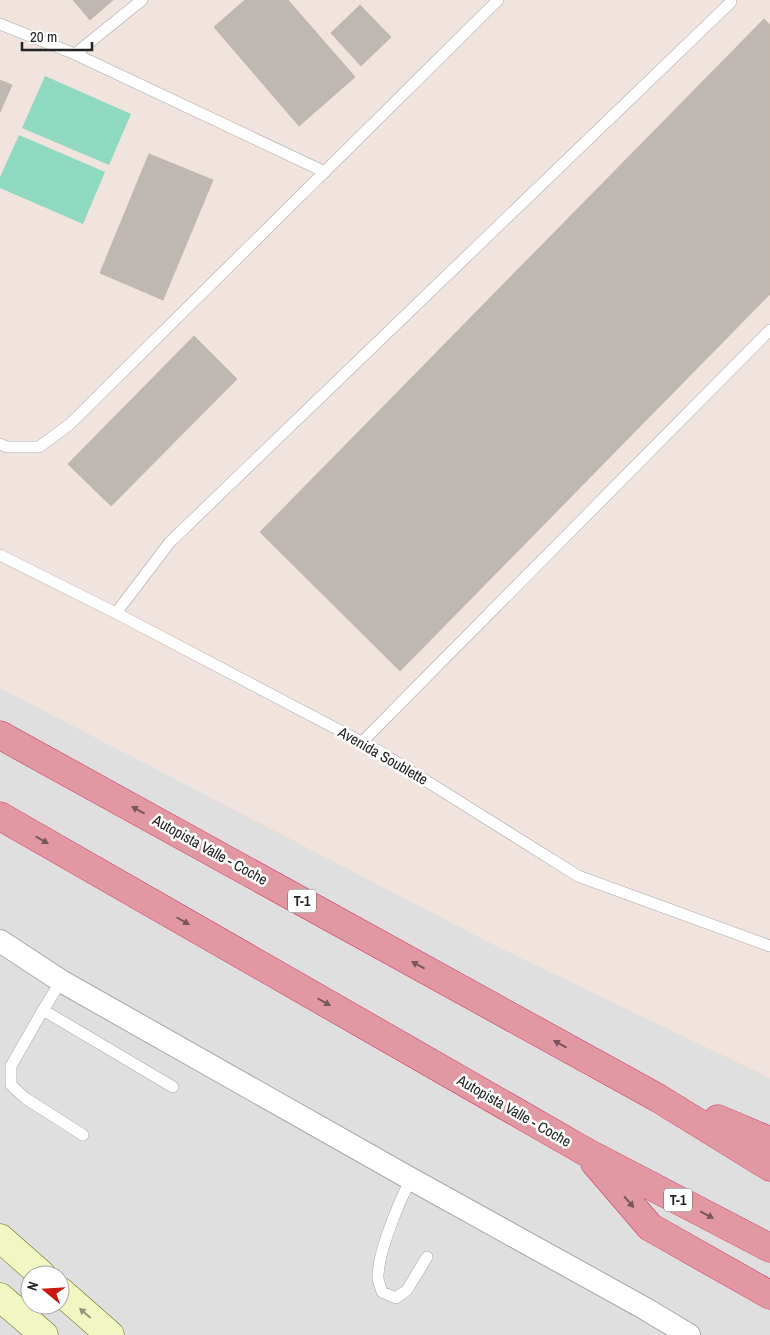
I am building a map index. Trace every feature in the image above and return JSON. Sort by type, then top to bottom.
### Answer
[{"type":"highway","name":"Autopista Valle - Coche","points":[[0,735],[603,1067]]},
{"type":"highway","name":"Autopista Valle - Coche","points":[[0,816],[586,1152]]},
{"type":"highway","points":[[603,1067],[770,1142]]},
{"type":"highway","name":"T-1","points":[[603,1067],[658,1098],[770,1167]]},
{"type":"highway","points":[[586,1152],[650,1227],[770,1295]]},
{"type":"highway","name":"T-1","points":[[586,1152],[770,1248]]},
{"type":"main road","points":[[0,1238],[31,1265]]},
{"type":"main road","points":[[0,1297],[44,1335]]},
{"type":"main road","points":[[70,1300],[110,1335]]},
{"type":"street","points":[[0,941],[62,981],[690,1335]]},
{"type":"lane","points":[[75,54],[142,0]]},
{"type":"lane","points":[[0,444],[7,447],[39,447],[70,424],[498,0]]},
{"type":"lane","points":[[116,613],[170,542],[731,2]]},
{"type":"lane","points":[[0,24],[75,54],[325,172]]},
{"type":"lane","points":[[362,742],[770,330]]},
{"type":"lane","name":"Avenida Soublette","points":[[0,555],[116,613],[377,750],[578,876],[770,946]]},
{"type":"lane","points":[[62,981],[11,1066],[11,1085],[26,1098],[84,1135]]},
{"type":"lane","points":[[43,1010],[173,1087]]},
{"type":"lane","points":[[411,1179],[398,1206],[380,1260],[378,1278],[382,1292],[396,1298],[407,1290],[427,1257]]},
{"type":"shaded area","points":[[0,0],[770,0],[770,1335],[0,1335]]},
{"type":"shaded area","points":[[0,0],[770,0],[770,1078],[498,947],[0,688]]},
{"type":"green space","points":[[45,76],[131,114],[109,165],[22,128]]},
{"type":"green space","points":[[19,135],[105,172],[83,224],[0,188],[0,177]]},
{"type":"building","points":[[73,0],[113,0],[90,20]]},
{"type":"building","points":[[245,0],[288,0],[355,77],[299,126],[214,27]]},
{"type":"building","points":[[360,5],[391,37],[361,66],[331,33]]},
{"type":"building","points":[[764,19],[770,25],[770,294],[400,671],[260,532]]},
{"type":"building","points":[[0,80],[12,85],[0,112]]},
{"type":"building","points":[[149,154],[213,180],[163,300],[100,273]]},
{"type":"building","points":[[194,336],[237,379],[111,506],[68,464]]}]
